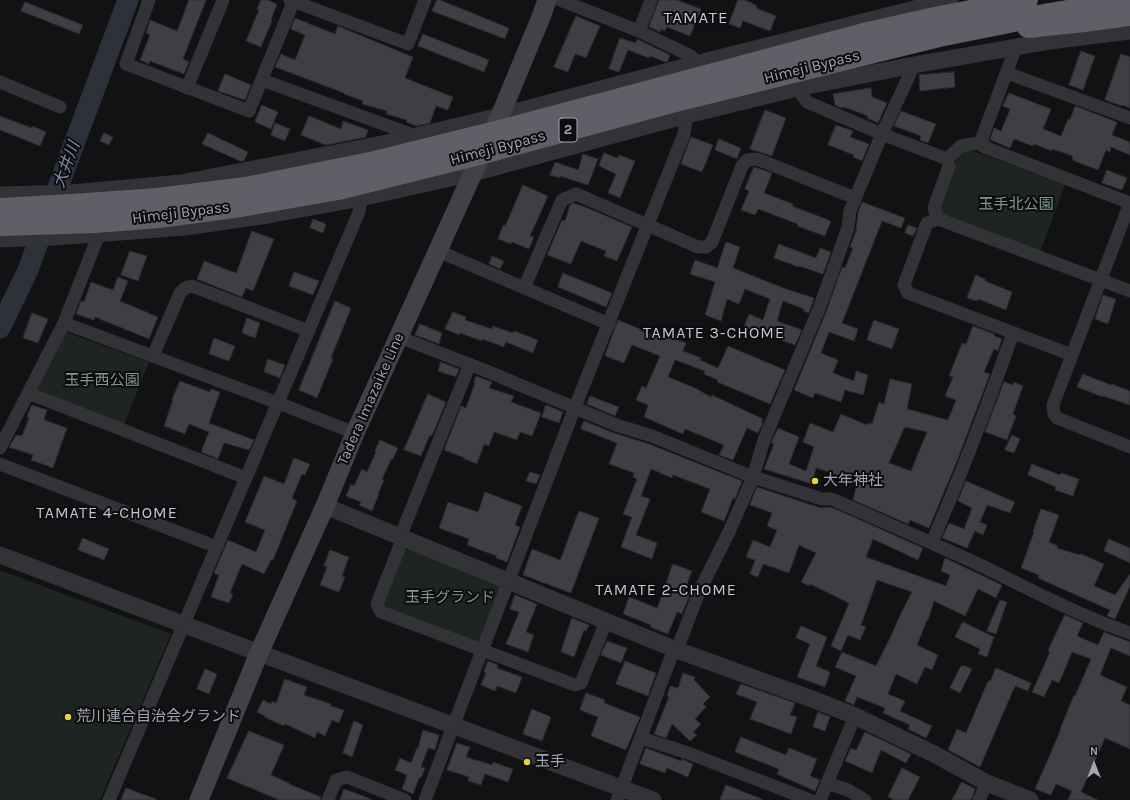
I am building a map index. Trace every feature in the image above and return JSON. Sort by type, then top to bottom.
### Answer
[{"type":"highway","points":[[942,11],[991,0]]},
{"type":"highway","name":"Himeji Bypass","points":[[0,209],[172,197],[246,188],[375,162],[504,130],[868,33],[942,11],[1027,0]]},
{"type":"highway","name":"Himeji Bypass","points":[[4,235],[95,222],[241,206],[338,189],[479,154],[672,102],[942,11],[1049,14],[1130,1]]},
{"type":"highway","points":[[942,11],[1084,21],[1130,15]]},
{"type":"main road","name":"Tadera Imazaike Line","points":[[199,800],[355,433],[472,173],[500,116],[547,0]]},
{"type":"street","points":[[149,0],[126,64],[249,111],[292,0],[408,44],[425,0]]},
{"type":"street","points":[[187,88],[223,0]]},
{"type":"street","points":[[560,0],[640,31],[691,56],[695,64]]},
{"type":"street","points":[[640,31],[651,0]]},
{"type":"street","points":[[0,195],[72,193],[181,183],[379,145],[500,116],[695,64],[942,11]]},
{"type":"street","points":[[4,235],[54,238],[185,226],[268,215],[362,198],[472,173],[687,115],[797,88],[914,65],[1050,41],[1130,31]]},
{"type":"street","points":[[1016,47],[982,138],[984,147],[1130,203],[1053,405],[1054,414],[1057,418],[1130,447]]},
{"type":"street","points":[[620,794],[674,650],[678,647],[700,590],[729,532],[753,477],[764,440],[819,309],[848,228],[850,211],[855,198],[882,134],[914,65]]},
{"type":"street","points":[[1007,73],[1130,118]]},
{"type":"street","points":[[262,80],[416,136]]},
{"type":"street","points":[[0,82],[60,107]]},
{"type":"street","points":[[797,88],[807,102],[947,160],[949,166],[934,208],[938,219]]},
{"type":"street","points":[[425,800],[575,407],[684,134],[687,115]]},
{"type":"street","points":[[947,160],[961,146],[983,142]]},
{"type":"street","points":[[524,288],[562,200],[576,194],[698,247],[706,247],[712,242],[742,166],[747,160],[757,159],[855,198]]},
{"type":"street","points":[[109,800],[309,331],[359,212],[362,198]]},
{"type":"street","points":[[1072,355],[908,293],[904,285],[926,223],[938,219],[1130,292]]},
{"type":"street","points":[[0,448],[64,323],[100,234]]},
{"type":"street","points":[[438,251],[609,324]]},
{"type":"street","points":[[153,356],[180,293],[184,288],[192,286],[309,331]]},
{"type":"street","points":[[64,323],[355,433]]},
{"type":"street","points":[[932,542],[956,487],[994,388],[1013,333]]},
{"type":"street","points":[[399,337],[753,477],[822,499],[832,499],[932,542],[1057,602],[1108,625],[1130,633]]},
{"type":"street","points":[[470,364],[402,538],[378,604],[381,612],[574,685],[581,683],[606,622]]},
{"type":"street","points":[[28,393],[246,478]]},
{"type":"street","points":[[0,464],[217,547]]},
{"type":"street","points":[[325,506],[674,650],[812,699],[855,716],[934,754],[987,783],[1030,800]]},
{"type":"street","points":[[0,555],[454,726],[620,794],[653,800]]},
{"type":"street","points":[[820,800],[855,716]]},
{"type":"street","points":[[641,738],[688,753],[810,800]]},
{"type":"street","points":[[328,800],[336,780],[347,777],[404,800]]},
{"type":"street","points":[[827,783],[848,790],[866,800]]},
{"type":"street","points":[[979,800],[987,783]]},
{"type":"green space","name":"玉手北公園","points":[[968,149],[1065,185],[1040,252],[942,215],[939,208],[958,155]]},
{"type":"green space","name":"玉手西公園","points":[[65,333],[149,362],[124,425],[37,390]]},
{"type":"green space","name":"玉手グランド","points":[[409,549],[498,584],[499,589],[482,639],[475,642],[386,609],[384,602],[402,553]]},
{"type":"green space","name":"荒川連合自治会グランド","points":[[0,570],[171,634],[100,800],[0,800]]},
{"type":"building","points":[[189,0],[206,0],[183,59],[189,62],[184,74],[150,61],[149,64],[140,60],[150,35],[146,33],[150,20],[177,31]]},
{"type":"building","points":[[261,0],[268,0],[277,4],[271,20],[272,21],[261,47],[246,41],[259,10],[257,10]]},
{"type":"building","points":[[437,0],[509,28],[505,39],[432,11]]},
{"type":"building","points":[[659,0],[677,0],[701,9],[690,36],[667,27],[665,31],[661,29],[660,32],[649,27]]},
{"type":"building","points":[[738,0],[750,2],[757,6],[756,8],[776,16],[770,31],[743,21],[740,28],[729,24]]},
{"type":"building","points":[[25,2],[83,25],[79,34],[21,11]]},
{"type":"building","points":[[576,16],[600,26],[586,58],[575,54],[568,72],[554,67]]},
{"type":"building","points":[[295,18],[335,34],[338,26],[413,57],[405,78],[453,97],[448,110],[436,106],[430,123],[417,126],[406,122],[407,120],[386,114],[387,111],[362,104],[363,101],[344,93],[275,67],[281,54],[295,60],[305,35],[291,29]]},
{"type":"building","points":[[423,34],[489,60],[484,72],[418,46]]},
{"type":"building","points":[[620,38],[636,43],[637,39],[670,55],[668,61],[665,62],[650,56],[649,58],[628,50],[619,72],[609,69]]},
{"type":"building","points":[[1081,51],[1095,56],[1083,90],[1069,85]]},
{"type":"building","points":[[1121,54],[1130,57],[1130,108],[1105,100]]},
{"type":"building","points":[[954,72],[955,87],[920,91],[919,75]]},
{"type":"building","points":[[225,74],[251,85],[245,100],[218,91]]},
{"type":"building","points":[[871,88],[872,97],[887,103],[878,123],[867,118],[868,116],[835,105],[833,94]]},
{"type":"building","points":[[1009,93],[1051,109],[1043,129],[1061,136],[1068,119],[1070,120],[1075,106],[1117,122],[1112,135],[1130,142],[1130,155],[1111,147],[1110,152],[1106,150],[1098,170],[1072,160],[1073,156],[1052,149],[1052,151],[1034,144],[1033,146],[1014,139],[1010,148],[991,140],[990,139],[994,128],[1001,131],[1010,109],[1003,106]]},
{"type":"building","points":[[262,105],[278,112],[271,129],[255,122]]},
{"type":"building","points":[[765,110],[786,118],[772,156],[750,149]]},
{"type":"building","points":[[901,111],[936,124],[928,143],[920,140],[921,136],[894,126]]},
{"type":"building","points":[[0,116],[46,132],[40,146],[0,130]]},
{"type":"building","points":[[309,116],[341,129],[343,121],[368,130],[366,137],[326,145],[301,135]]},
{"type":"building","points":[[275,123],[290,129],[285,141],[271,135]]},
{"type":"building","points":[[836,125],[853,131],[850,137],[869,144],[862,161],[853,157],[854,155],[828,145]]},
{"type":"building","points":[[104,133],[113,137],[109,145],[100,141]]},
{"type":"building","points":[[208,133],[248,152],[244,161],[240,161],[202,144]]},
{"type":"building","points":[[691,137],[713,145],[702,172],[681,164]]},
{"type":"building","points":[[719,139],[741,148],[737,159],[715,150]]},
{"type":"building","points":[[604,153],[618,158],[619,155],[635,161],[620,198],[608,193],[616,174],[599,166]]},
{"type":"building","points":[[583,154],[598,159],[588,185],[560,176],[560,178],[550,175],[555,162],[578,170]]},
{"type":"building","points":[[754,167],[772,173],[764,193],[831,221],[825,236],[758,209],[755,215],[741,210],[749,191],[745,189]]},
{"type":"building","points":[[1107,170],[1127,178],[1122,190],[1102,183]]},
{"type":"building","points":[[523,185],[548,196],[530,236],[534,237],[529,249],[512,242],[511,244],[498,239],[503,225],[505,226]]},
{"type":"building","points":[[862,202],[905,218],[901,228],[882,221],[842,323],[858,329],[854,341],[829,332],[821,353],[838,360],[833,373],[854,381],[856,371],[868,375],[863,395],[845,390],[841,402],[815,393],[813,398],[794,390],[826,312],[842,267],[845,268],[853,248],[850,247],[856,231],[858,213]]},
{"type":"building","points":[[574,203],[632,227],[617,261],[604,256],[606,251],[581,241],[571,264],[547,255],[562,220],[565,221],[570,205]]},
{"type":"building","points":[[313,219],[326,224],[323,233],[310,228]]},
{"type":"building","points":[[908,225],[917,228],[913,236],[905,233]]},
{"type":"building","points":[[252,231],[274,239],[253,291],[246,288],[242,297],[197,279],[204,261],[236,273]]},
{"type":"building","points":[[726,242],[740,247],[733,268],[786,289],[814,298],[809,313],[803,311],[804,309],[783,301],[777,321],[802,330],[795,345],[744,327],[749,314],[763,320],[770,299],[745,289],[739,304],[727,299],[721,321],[705,315],[715,282],[690,274],[695,260],[717,268]]},
{"type":"building","points":[[779,244],[816,258],[820,248],[831,252],[823,274],[774,258]]},
{"type":"building","points":[[130,251],[147,256],[138,281],[121,275]]},
{"type":"building","points":[[492,256],[504,261],[500,269],[489,264]]},
{"type":"building","points":[[294,272],[319,281],[313,295],[289,286]]},
{"type":"building","points":[[563,273],[612,293],[606,307],[558,287]]},
{"type":"building","points":[[976,275],[985,279],[985,281],[1012,292],[1006,310],[978,299],[977,301],[967,298]]},
{"type":"building","points":[[118,277],[128,281],[120,301],[158,317],[149,339],[95,317],[94,320],[76,314],[81,301],[84,302],[91,282],[113,290]]},
{"type":"building","points":[[1103,295],[1116,299],[1108,324],[1095,319]]},
{"type":"building","points":[[335,301],[351,308],[317,398],[299,390]]},
{"type":"building","points":[[453,312],[466,317],[465,320],[492,329],[493,326],[513,333],[514,331],[538,340],[533,353],[506,342],[504,347],[460,333],[459,335],[445,329]]},
{"type":"building","points":[[32,313],[48,319],[38,343],[23,338]]},
{"type":"building","points":[[247,318],[260,323],[255,338],[242,333]]},
{"type":"building","points":[[618,320],[664,340],[665,335],[686,343],[683,351],[701,358],[700,360],[718,368],[728,346],[785,370],[770,404],[717,382],[718,380],[704,374],[705,371],[675,360],[668,377],[695,388],[711,397],[712,395],[763,419],[761,422],[763,423],[758,433],[747,428],[733,460],[719,455],[724,445],[685,429],[683,434],[644,417],[648,405],[636,400],[642,386],[646,388],[660,356],[632,345],[624,363],[605,356]]},
{"type":"building","points":[[874,320],[899,329],[892,349],[867,340]]},
{"type":"building","points":[[420,324],[442,333],[439,344],[415,335]]},
{"type":"building","points":[[973,326],[994,334],[994,336],[1002,339],[998,351],[994,349],[984,372],[990,374],[957,461],[929,528],[910,520],[908,524],[853,500],[856,481],[816,468],[812,484],[764,469],[774,444],[771,443],[778,428],[799,437],[789,464],[806,471],[814,447],[803,442],[810,423],[833,432],[841,414],[867,425],[868,423],[872,424],[879,402],[884,404],[890,379],[912,384],[907,409],[948,420],[956,400],[945,396],[953,377],[949,376],[962,343],[966,344]],"holes":[[[905,427],[927,432],[911,471],[889,463]]]},
{"type":"building","points":[[214,338],[235,346],[229,361],[209,354]]},
{"type":"building","points":[[268,359],[285,365],[280,378],[264,372]]},
{"type":"building","points":[[441,362],[459,369],[456,377],[438,371]]},
{"type":"building","points":[[1083,374],[1130,391],[1130,405],[1077,387]]},
{"type":"building","points":[[476,376],[492,382],[489,388],[514,396],[511,402],[541,413],[532,436],[520,432],[517,440],[494,432],[489,446],[484,444],[477,464],[444,450],[461,406],[466,408]]},
{"type":"building","points":[[180,381],[210,392],[211,389],[220,392],[209,423],[254,440],[249,450],[224,443],[218,459],[201,452],[209,432],[189,424],[185,434],[164,426]]},
{"type":"building","points":[[1004,382],[1013,385],[1014,382],[1023,386],[1013,414],[1016,416],[1007,440],[985,432]]},
{"type":"building","points":[[428,394],[446,402],[432,436],[430,435],[421,456],[404,450]]},
{"type":"building","points":[[590,396],[619,407],[615,416],[587,404]]},
{"type":"building","points":[[32,405],[47,410],[44,420],[67,428],[53,468],[31,460],[33,455],[9,447],[16,435],[22,436]]},
{"type":"building","points":[[546,405],[563,412],[559,423],[542,417]]},
{"type":"building","points":[[584,421],[614,433],[649,444],[742,481],[735,499],[733,498],[724,521],[701,512],[710,489],[673,475],[672,478],[651,469],[641,496],[650,499],[636,535],[657,543],[652,559],[621,547],[632,517],[623,514],[637,479],[633,477],[634,473],[609,464],[617,443],[581,429]]},
{"type":"building","points":[[1012,435],[1020,439],[1014,453],[1005,450]]},
{"type":"building","points":[[380,440],[398,448],[382,479],[384,480],[372,511],[359,505],[361,502],[346,496],[351,484],[354,486],[362,469],[367,472]]},
{"type":"building","points":[[294,458],[310,464],[305,475],[302,474],[292,498],[297,501],[273,560],[271,560],[264,574],[242,564],[230,593],[233,594],[229,603],[211,597],[219,575],[214,573],[228,540],[256,552],[265,530],[245,522],[264,476],[284,484]]},
{"type":"building","points":[[1032,464],[1060,475],[1061,473],[1079,479],[1073,496],[1055,490],[1056,487],[1028,475]]},
{"type":"building","points":[[530,472],[540,475],[536,484],[526,481]]},
{"type":"building","points":[[966,481],[1015,502],[1010,513],[987,505],[980,522],[987,525],[983,535],[975,531],[967,548],[942,538],[949,523],[964,529],[972,508],[958,501]]},
{"type":"building","points":[[757,487],[821,508],[829,507],[838,510],[923,548],[918,560],[873,539],[866,557],[946,586],[950,575],[941,571],[945,558],[1002,585],[996,598],[978,589],[965,616],[934,601],[928,620],[917,645],[938,655],[932,670],[925,667],[917,684],[896,674],[888,694],[905,701],[900,711],[932,726],[926,738],[908,729],[910,725],[883,713],[885,708],[857,697],[854,705],[845,701],[856,676],[835,667],[842,652],[876,666],[912,592],[877,580],[861,625],[866,627],[860,640],[848,635],[841,651],[831,646],[849,603],[810,584],[809,586],[801,582],[816,553],[799,545],[789,573],[763,564],[758,577],[750,574],[755,560],[746,557],[753,540],[770,547],[777,530],[767,526],[772,513],[750,505]]},
{"type":"building","points":[[485,492],[522,506],[515,525],[520,527],[507,562],[496,558],[497,556],[467,545],[469,539],[439,528],[448,502],[478,512]]},
{"type":"building","points":[[1041,509],[1059,515],[1049,542],[1058,546],[1057,548],[1080,555],[1081,554],[1104,564],[1094,586],[1115,595],[1130,574],[1130,586],[1115,619],[1107,616],[1110,610],[1038,578],[1039,575],[1021,568]]},
{"type":"building","points":[[579,511],[599,518],[571,593],[523,575],[532,549],[560,560]]},
{"type":"building","points":[[83,538],[109,549],[104,560],[78,550]]},
{"type":"building","points":[[1109,539],[1130,548],[1130,563],[1104,551]]},
{"type":"building","points":[[330,550],[349,557],[342,576],[345,577],[339,592],[320,585],[327,567],[324,566]]},
{"type":"building","points":[[673,564],[692,571],[684,592],[690,594],[682,614],[677,612],[668,634],[650,627],[651,625],[623,614],[629,597],[657,608]]},
{"type":"building","points":[[515,595],[537,604],[526,632],[534,635],[528,652],[506,644],[519,612],[510,609]]},
{"type":"building","points":[[1000,600],[1007,602],[996,634],[987,631]]},
{"type":"building","points":[[1065,615],[1083,623],[1077,636],[1098,645],[1104,632],[1130,642],[1130,656],[1111,648],[1100,675],[1127,687],[1121,701],[1130,705],[1130,749],[1105,738],[1081,792],[1098,800],[1068,800],[1072,791],[1056,784],[1051,795],[1035,789],[1074,695],[1075,696],[1091,659],[1072,652],[1059,683],[1052,680],[1044,697],[1032,692],[1050,652],[1048,651]]},
{"type":"building","points":[[572,618],[589,625],[586,631],[584,630],[574,657],[561,652]]},
{"type":"building","points":[[963,622],[994,637],[987,657],[978,654],[980,649],[955,637]]},
{"type":"building","points":[[801,626],[827,637],[816,666],[830,672],[825,687],[797,677],[810,644],[796,638]]},
{"type":"building","points":[[607,641],[627,648],[621,663],[601,655]]},
{"type":"building","points":[[488,661],[498,665],[497,668],[522,677],[516,693],[497,686],[495,691],[481,685],[486,673],[484,672]]},
{"type":"building","points":[[625,661],[656,673],[648,696],[616,684]]},
{"type":"building","points":[[961,666],[972,669],[960,693],[950,688]]},
{"type":"building","points":[[996,668],[1031,683],[1028,691],[1015,686],[980,767],[948,750],[957,729],[966,733],[988,681],[990,681]]},
{"type":"building","points":[[205,669],[217,674],[209,694],[197,689]]},
{"type":"building","points":[[683,673],[695,677],[694,680],[710,697],[703,704],[706,707],[695,719],[701,724],[693,732],[697,735],[690,741],[672,724],[666,738],[654,734],[669,697],[667,696],[670,686],[678,688]]},
{"type":"building","points":[[285,679],[307,687],[304,695],[344,710],[339,723],[332,720],[325,736],[317,732],[315,738],[285,724],[284,726],[264,717],[265,716],[257,712],[263,700],[271,704],[272,701],[276,703]]},
{"type":"building","points":[[741,684],[795,703],[790,715],[797,717],[791,734],[750,719],[757,702],[736,694]]},
{"type":"building","points":[[586,693],[605,700],[604,703],[640,717],[626,750],[591,736],[598,717],[580,710]]},
{"type":"building","points":[[532,709],[551,717],[542,741],[523,734]]},
{"type":"building","points":[[818,712],[830,717],[825,731],[813,727]]},
{"type":"building","points":[[354,721],[363,725],[352,757],[343,753]]},
{"type":"building","points":[[423,730],[439,735],[435,750],[428,748],[421,767],[425,768],[421,778],[419,778],[413,794],[402,789],[407,775],[395,770],[400,758],[411,763],[418,748]]},
{"type":"building","points":[[249,731],[284,745],[271,775],[321,797],[320,800],[279,800],[227,778]]},
{"type":"building","points":[[865,732],[911,754],[906,763],[881,750],[872,773],[845,761],[851,748],[856,750]]},
{"type":"building","points":[[741,737],[786,755],[789,748],[817,759],[810,776],[820,780],[815,791],[777,774],[779,769],[735,752]]},
{"type":"building","points":[[457,743],[470,747],[466,757],[492,765],[493,762],[513,769],[508,782],[485,774],[481,785],[468,781],[469,777],[447,770]]},
{"type":"building","points":[[646,748],[693,764],[688,777],[667,768],[665,773],[640,764]]},
{"type":"building","points":[[902,768],[920,777],[908,800],[895,800],[888,797]]},
{"type":"building","points":[[962,782],[975,789],[972,798],[970,800],[952,800]]},
{"type":"building","points":[[726,785],[762,799],[762,800],[720,800]]},
{"type":"building","points":[[126,788],[156,799],[156,800],[121,800]]},
{"type":"building","points":[[344,789],[371,799],[371,800],[340,800]]},
{"type":"waterway","name":"大井川","points":[[0,328],[28,270],[128,0]]},
{"type":"place","name":"大年神社","points":[[815,481]]},
{"type":"place","name":"荒川連合自治会グランド","points":[[68,717]]},
{"type":"place","name":"玉手","points":[[527,762]]},
{"type":"district","name":"TAMATE","points":[[696,18]]},
{"type":"district","name":"TAMATE 3-CHOME","points":[[714,333]]},
{"type":"district","name":"TAMATE 4-CHOME","points":[[107,513]]},
{"type":"district","name":"TAMATE 2-CHOME","points":[[666,590]]}]
